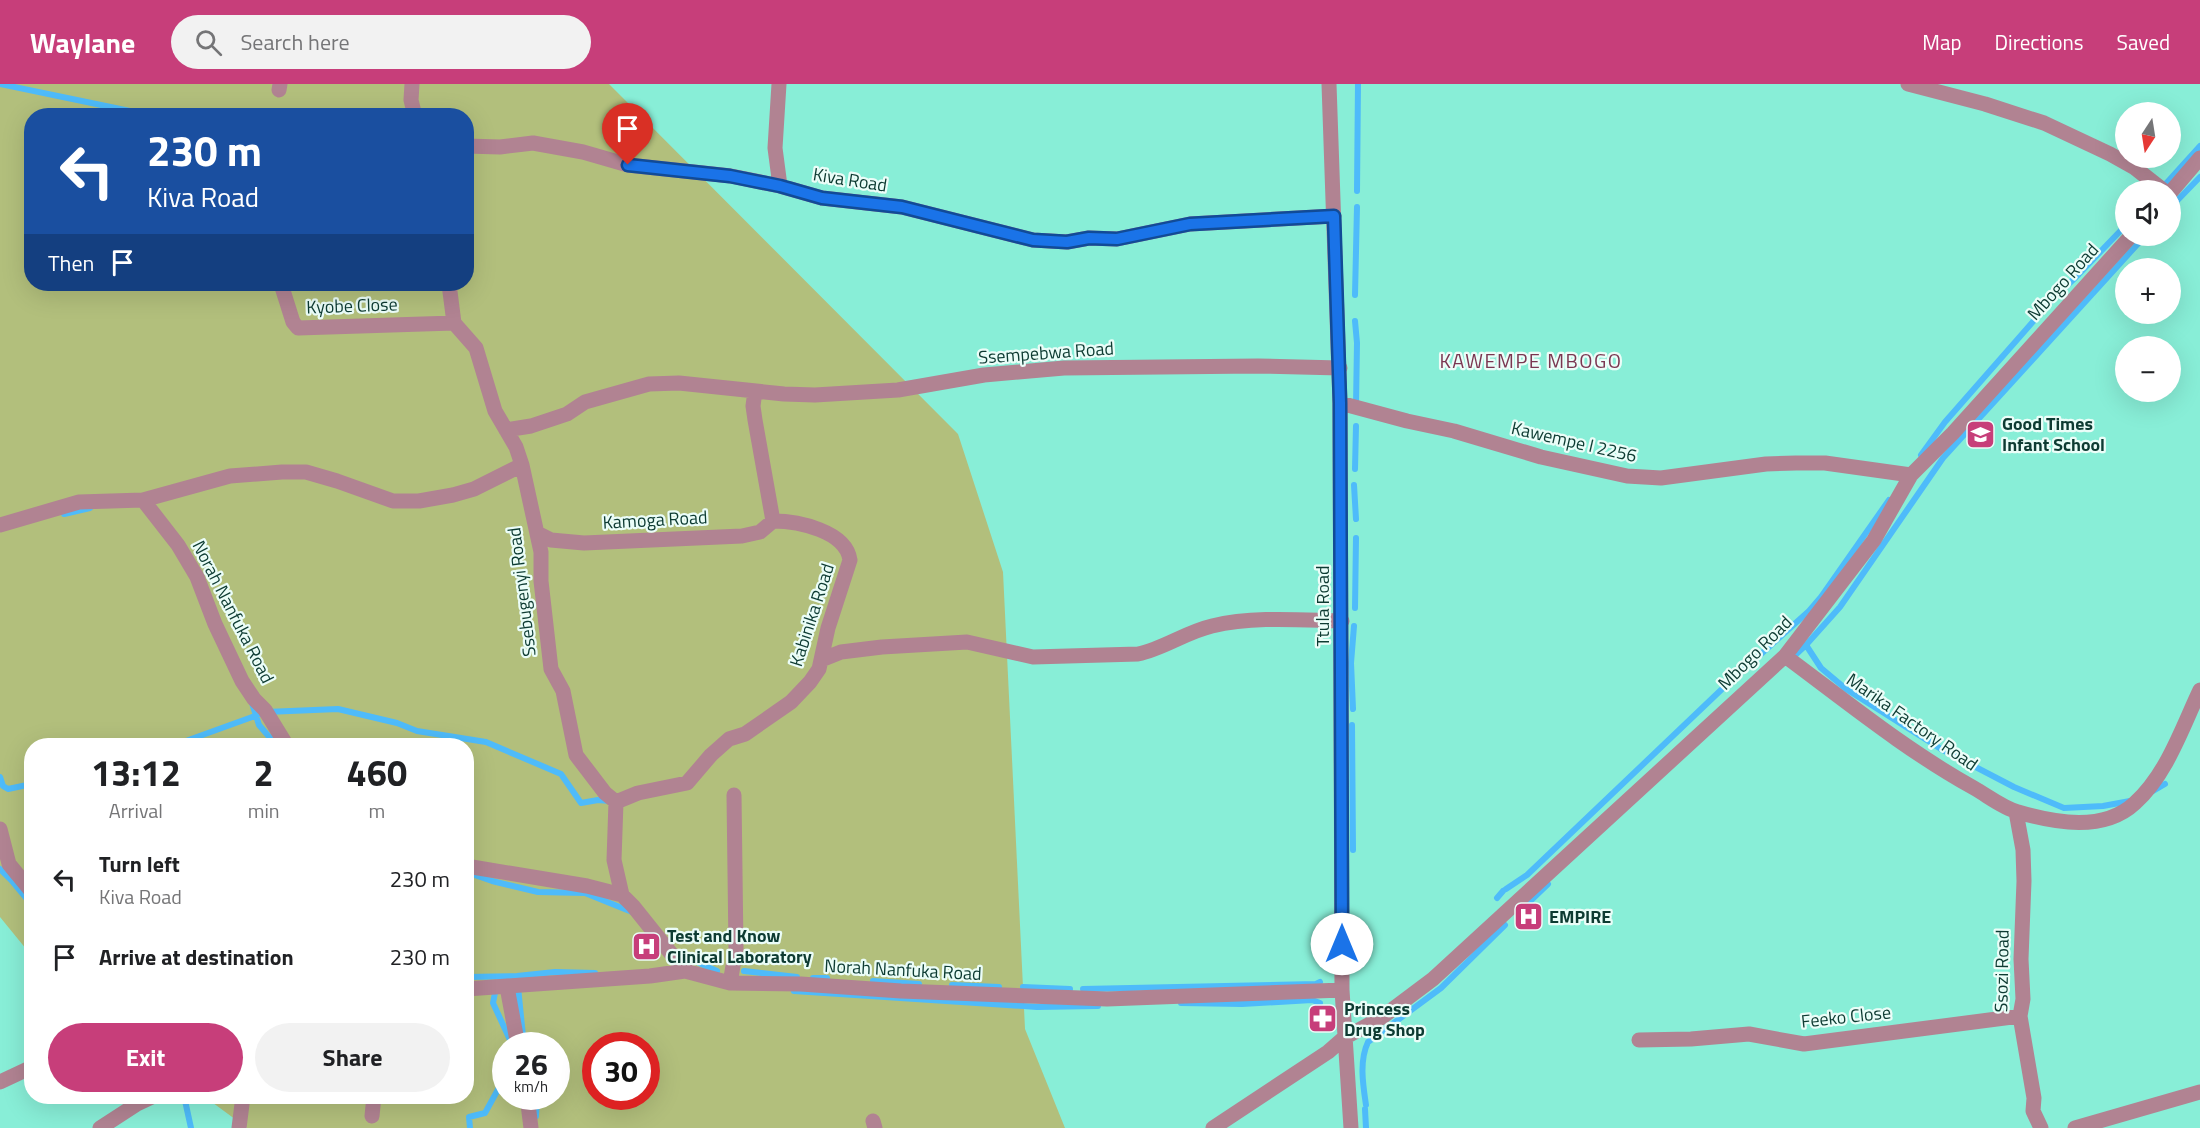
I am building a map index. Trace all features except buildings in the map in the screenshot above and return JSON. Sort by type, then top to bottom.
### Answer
[{"type":"street","points":[[412,84],[413,108]]},
{"type":"street","points":[[779,84],[775,148],[780,186]]},
{"type":"street","name":"Ttula Road","points":[[1329,84],[1340,368],[1342,990],[1351,1128]]},
{"type":"street","points":[[1908,84],[1985,104],[2044,123],[2119,158],[2150,180]]},
{"type":"street","name":"Kiva Road","points":[[474,146],[500,147],[533,143],[583,152],[628,165],[730,176],[780,186],[822,198],[902,207],[1033,240],[1067,242],[1089,238],[1117,239],[1190,224],[1334,216]]},
{"type":"street","points":[[2181,180],[2200,158]]},
{"type":"street","name":"Mbogo Road","points":[[1212,1128],[1328,1052],[1344,1038],[1381,1018],[1433,979],[1785,656],[1874,540],[1911,475],[1953,433],[2122,246]]},
{"type":"street","name":"Kyobe Close","points":[[283,291],[293,322],[298,328],[454,323]]},
{"type":"street","points":[[450,291],[454,323]]},
{"type":"street","name":"Ssebugenyi Road","points":[[454,323],[476,348],[495,411],[516,447],[522,465],[541,552],[541,581],[551,669],[563,691],[576,756],[605,793],[616,802]]},
{"type":"street","name":"Ssempebwa Road","points":[[506,430],[531,426],[567,414],[585,402],[649,384],[679,383],[815,395],[898,390],[984,375],[1064,368],[1258,366],[1340,368]]},
{"type":"street","points":[[755,391],[753,406],[773,521]]},
{"type":"street","name":"Kawempe I 2256","points":[[1340,403],[1454,431],[1541,457],[1627,476],[1661,478],[1796,462],[1825,463],[1911,475]]},
{"type":"street","points":[[0,525],[79,502],[143,500],[230,476],[282,472],[306,472],[393,501],[419,501],[474,489],[522,465]]},
{"type":"street","name":"Norah Nanfuka Road","points":[[143,500],[188,561],[242,681],[265,710],[281,738]]},
{"type":"street","name":"Kamoga Road","points":[[537,533],[551,540],[584,543],[742,536],[760,532],[773,521]]},
{"type":"street","name":"Kabinika Road","points":[[616,802],[687,783],[711,755],[729,739],[745,734],[791,702],[819,669],[828,628],[850,560],[849,553],[832,536],[806,525],[789,521],[773,521]]},
{"type":"street","points":[[821,660],[841,652],[967,642],[1034,657],[1138,654],[1149,652],[1168,642],[1211,626],[1276,620],[1342,621]]},
{"type":"street","name":"Marika Factory Road","points":[[1785,656],[1937,767],[2016,812],[2086,823],[2113,818],[2134,804],[2151,785],[2167,759],[2200,690]]},
{"type":"street","points":[[730,983],[736,950],[734,795]]},
{"type":"street","points":[[616,802],[614,860],[622,896]]},
{"type":"street","name":"Ssozi Road","points":[[2016,812],[2023,850],[2024,881],[2021,959],[2024,999],[2020,1016],[2034,1098],[2033,1111],[2041,1128]]},
{"type":"street","points":[[0,829],[9,864],[24,882]]},
{"type":"street","points":[[474,867],[587,886],[622,896],[633,906],[685,971]]},
{"type":"street","points":[[474,989],[650,976],[685,971]]},
{"type":"street","name":"Norah Nanfuka Road","points":[[685,971],[730,983],[801,984],[913,992],[1107,999],[1342,990]]},
{"type":"street","points":[[507,987],[515,1032]]},
{"type":"street","name":"Feeko Close","points":[[1639,1040],[1749,1034],[1804,1044],[2020,1016]]},
{"type":"street","points":[[0,1082],[24,1071]]},
{"type":"street","points":[[2075,1128],[2200,1092]]},
{"type":"street","points":[[100,1128],[137,1104]]},
{"type":"street","points":[[239,1128],[242,1104]]},
{"type":"street","points":[[372,1116],[373,1104]]},
{"type":"street","points":[[529,1110],[531,1128]]},
{"type":"green space","points":[[0,84],[609,84],[958,434],[1003,572],[1025,1029],[1065,1128],[247,1128],[214,1104],[474,1104],[474,738],[24,738],[24,946],[0,917]]},
{"type":"waterway","points":[[0,84],[116,108]]},
{"type":"waterway","points":[[1357,191],[1358,84]]},
{"type":"waterway","points":[[2169,180],[2200,146]]},
{"type":"waterway","points":[[2181,197],[2200,177]]},
{"type":"waterway","points":[[1355,295],[1357,207]]},
{"type":"waterway","points":[[1921,455],[1945,422],[2052,300],[2115,236]]},
{"type":"waterway","points":[[1791,659],[1840,607],[1943,458],[2136,246]]},
{"type":"waterway","points":[[1355,321],[1356,406]]},
{"type":"waterway","points":[[1355,469],[1356,426]]},
{"type":"waterway","points":[[1354,485],[1356,519]]},
{"type":"waterway","points":[[1506,889],[1527,875],[1721,690],[1809,611],[1889,500]]},
{"type":"waterway","points":[[64,514],[90,508]]},
{"type":"waterway","points":[[1355,608],[1356,538]]},
{"type":"waterway","points":[[1353,709],[1351,663],[1354,626]]},
{"type":"waterway","points":[[1806,645],[1821,668],[1846,689],[1941,749],[2014,787],[2064,808],[2103,806],[2130,801]]},
{"type":"waterway","points":[[252,703],[259,725],[270,738]]},
{"type":"waterway","points":[[194,738],[266,712],[338,709],[397,723],[417,731],[461,738]]},
{"type":"waterway","points":[[1352,725],[1353,850]]},
{"type":"waterway","points":[[474,740],[486,742],[561,774],[581,803],[598,800],[610,801]]},
{"type":"waterway","points":[[0,777],[3,786],[8,789],[24,786]]},
{"type":"waterway","points":[[2153,791],[2165,784]]},
{"type":"waterway","points":[[0,869],[24,895]]},
{"type":"waterway","points":[[474,875],[538,892],[585,893],[632,912]]},
{"type":"waterway","points":[[1518,913],[1548,884]]},
{"type":"waterway","points":[[1497,898],[1503,891]]},
{"type":"waterway","points":[[1366,1105],[1363,1057],[1368,1042],[1441,988],[1505,925]]},
{"type":"waterway","points":[[677,953],[717,971]]},
{"type":"waterway","points":[[744,971],[797,977]]},
{"type":"waterway","points":[[474,977],[555,972],[595,973]]},
{"type":"waterway","points":[[813,978],[827,978]]},
{"type":"waterway","points":[[873,981],[919,984]]},
{"type":"waterway","points":[[1083,989],[1316,984],[1320,982]]},
{"type":"waterway","points":[[952,985],[999,987]]},
{"type":"waterway","points":[[518,987],[523,1032]]},
{"type":"waterway","points":[[1023,987],[1070,989]]},
{"type":"waterway","points":[[496,988],[493,1003],[506,1032]]},
{"type":"waterway","points":[[794,991],[1037,1007],[1098,1006]]},
{"type":"waterway","points":[[1181,1003],[1242,1004],[1312,1000],[1320,1003]]},
{"type":"waterway","points":[[470,1128],[469,1117],[485,1113],[492,1100]]},
{"type":"waterway","points":[[186,1104],[191,1128]]},
{"type":"waterway","points":[[1365,1109],[1366,1128]]},
{"type":"waterway","points":[[536,1110],[536,1116]]},
{"type":"place","name":"Good Times Infant School","points":[[1981,434]]},
{"type":"place","name":"EMPIRE","points":[[1528,917]]},
{"type":"place","name":"Test and Know Clinical Laboratory","points":[[646,946]]},
{"type":"place","name":"Princess Drug Shop","points":[[1323,1019]]},
{"type":"district","name":"KAWEMPE MBOGO","points":[[1531,361]]},
{"type":"route","points":[[628,165],[730,176],[780,186],[822,198],[902,207],[1033,240],[1067,242],[1089,238],[1117,239],[1190,224],[1334,216],[1340,368],[1342,944]]}]
